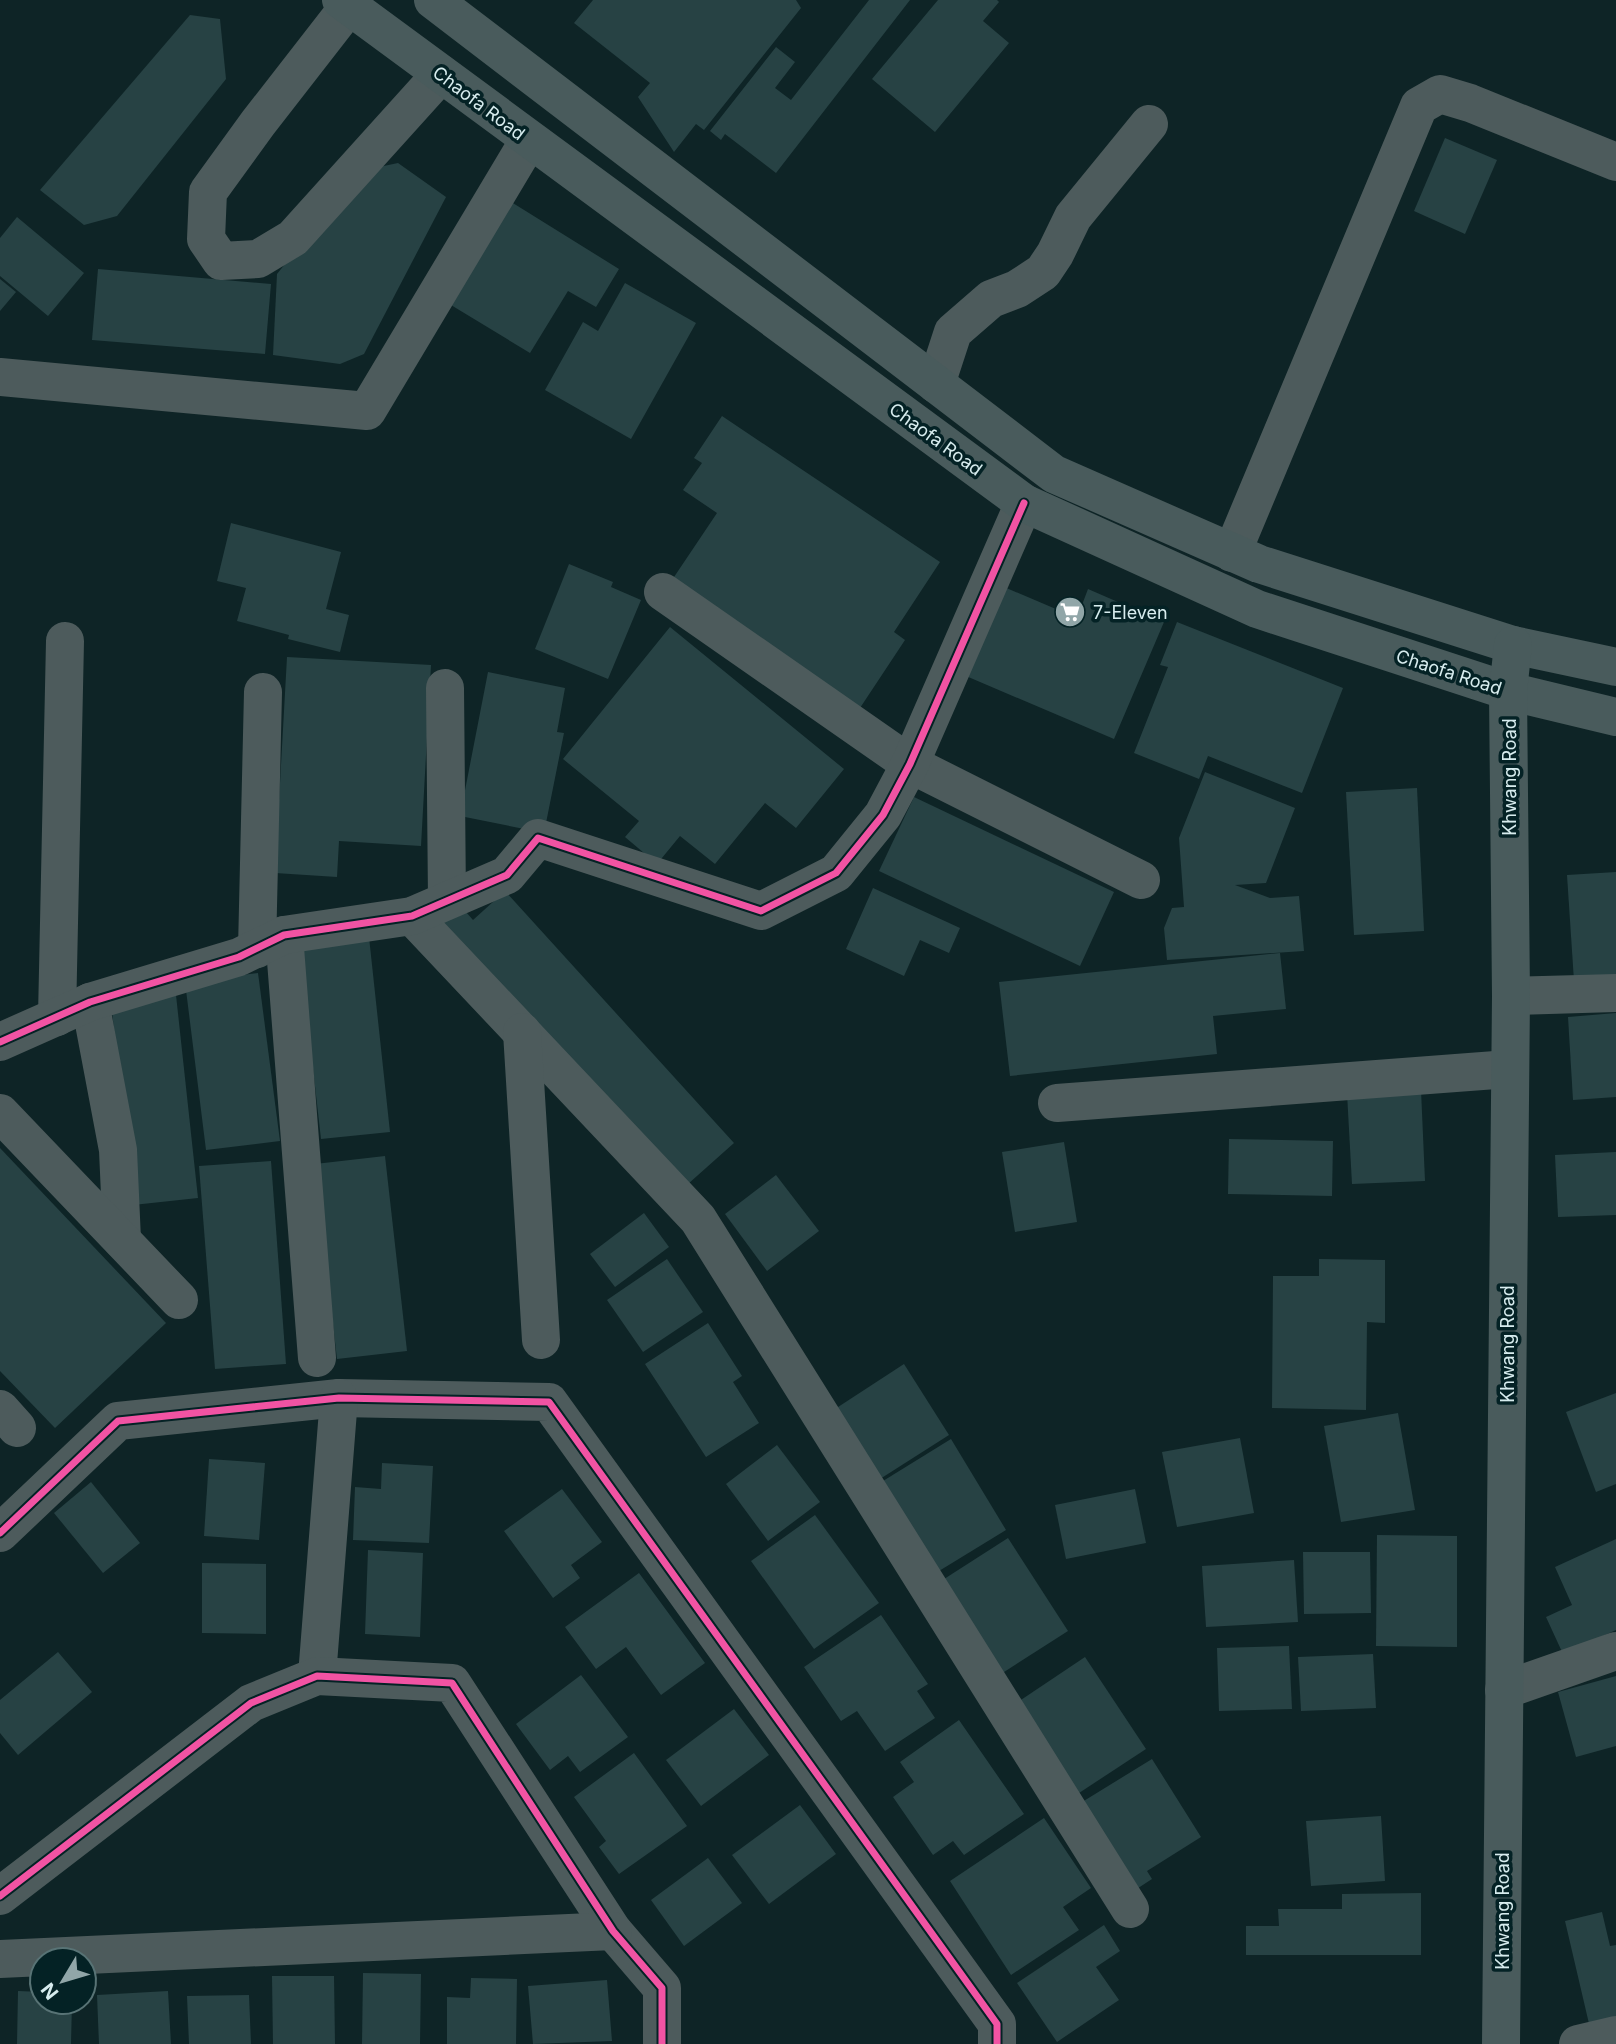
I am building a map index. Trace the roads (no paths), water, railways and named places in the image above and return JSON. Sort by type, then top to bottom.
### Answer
[{"type":"main road","points":[[433,0],[1054,474],[1232,553],[1513,645],[1616,667]]},
{"type":"main road","name":"Chaofa Road","points":[[345,3],[1024,503],[1257,610],[1508,691],[1616,717]]},
{"type":"main road","name":"Khwang Road","points":[[1501,2044],[1511,996],[1508,691],[1513,645]]},
{"type":"street","points":[[345,3],[208,192],[206,239],[221,261],[258,259],[293,238],[441,74]]},
{"type":"street","points":[[1232,553],[1419,106],[1440,94],[1470,103],[1616,162]]},
{"type":"street","points":[[936,384],[953,332],[991,299],[1017,289],[1043,272],[1073,217],[1149,124]]},
{"type":"street","points":[[0,377],[367,411],[529,140]]},
{"type":"street","points":[[0,1042],[74,1009],[270,942],[412,916],[507,875],[538,838],[761,911],[836,873],[883,815],[910,764],[1024,503]]},
{"type":"street","points":[[663,592],[910,764],[1141,880]]},
{"type":"street","points":[[65,641],[74,1009],[118,1150],[122,1240]]},
{"type":"street","points":[[445,688],[447,900]]},
{"type":"street","points":[[264,692],[270,942],[317,1359]]},
{"type":"street","points":[[412,916],[698,1219],[1129,1909]]},
{"type":"street","points":[[1511,996],[1616,993]]},
{"type":"street","points":[[522,1032],[541,1340]]},
{"type":"street","points":[[1057,1103],[1509,1069]]},
{"type":"street","points":[[0,1113],[179,1300]]},
{"type":"street","points":[[0,1533],[118,1421],[339,1398],[549,1402],[997,2024],[996,2044]]},
{"type":"street","points":[[317,1676],[339,1398]]},
{"type":"street","points":[[1504,1690],[1616,1651]]},
{"type":"street","points":[[0,1896],[251,1703],[317,1676],[452,1683],[613,1931],[662,1987],[662,2044]]},
{"type":"street","points":[[0,1959],[613,1931]]},
{"type":"street","points":[[1578,2044],[1616,2035]]},
{"type":"place","name":"7-Eleven","points":[[1070,612]]}]
